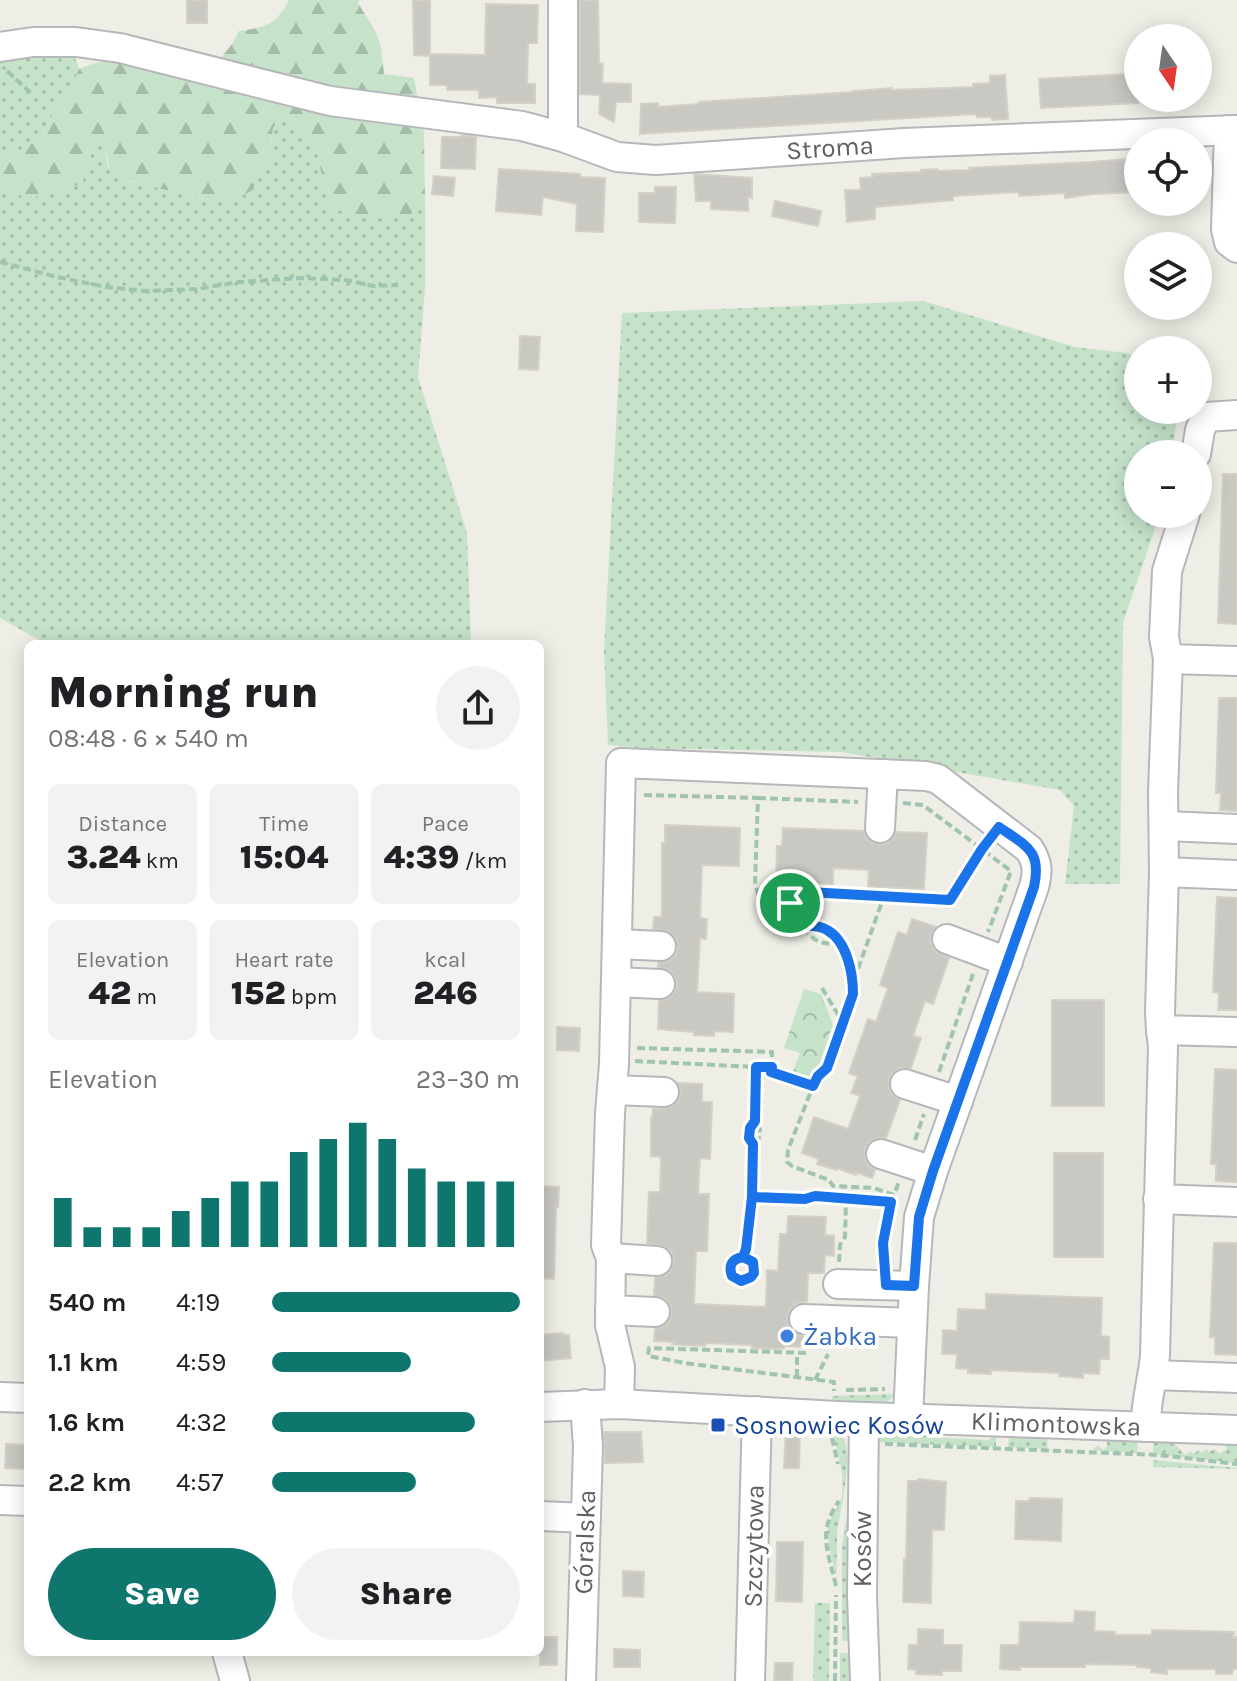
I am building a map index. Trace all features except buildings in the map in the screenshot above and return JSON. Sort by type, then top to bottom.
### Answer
[{"type":"street","points":[[563,0],[563,137]]},
{"type":"street","name":"Stroma","points":[[0,47],[33,42],[76,42],[120,48],[330,101],[522,126],[617,157],[656,160],[904,143],[1233,130]]},
{"type":"street","points":[[1233,130],[1226,229],[1229,242],[1237,248]]},
{"type":"street","points":[[1198,440],[1206,417],[1237,415]]},
{"type":"street","points":[[1146,1427],[1146,1410],[1154,1375],[1163,1047],[1163,792],[1168,659],[1164,637],[1167,571],[1181,528]]},
{"type":"street","points":[[1168,659],[1237,661]]},
{"type":"street","points":[[619,1404],[620,1367],[610,1325],[611,1258],[606,1245],[621,763],[926,776],[938,779],[1029,849],[1038,871],[933,1171],[900,1286],[912,1323],[908,1418]]},
{"type":"street","points":[[880,828],[883,774]]},
{"type":"street","points":[[1165,826],[1237,829]]},
{"type":"street","points":[[1164,872],[1237,875]]},
{"type":"street","points":[[947,939],[1008,962]]},
{"type":"street","points":[[617,944],[661,946]]},
{"type":"street","points":[[616,982],[660,984]]},
{"type":"street","points":[[1161,1030],[1237,1032]]},
{"type":"street","points":[[905,1084],[958,1101]]},
{"type":"street","points":[[612,1090],[664,1092]]},
{"type":"street","points":[[881,1154],[933,1171]]},
{"type":"street","points":[[1158,1199],[1237,1202]]},
{"type":"street","points":[[611,1258],[657,1261]]},
{"type":"street","points":[[838,1284],[900,1286]]},
{"type":"street","points":[[610,1310],[655,1312]]},
{"type":"street","points":[[804,1319],[912,1323]]},
{"type":"street","points":[[1154,1375],[1237,1378]]},
{"type":"street","points":[[0,1397],[24,1398]]},
{"type":"street","name":"Góralska","points":[[581,1681],[588,1446],[585,1404]]},
{"type":"street","name":"Klimontowska","points":[[544,1407],[619,1404],[864,1417],[1237,1430]]},
{"type":"street","name":"Szczytowa","points":[[750,1681],[757,1411]]},
{"type":"street","name":"Kosów","points":[[864,1417],[862,1595],[865,1681]]},
{"type":"street","points":[[0,1500],[24,1501]]},
{"type":"street","points":[[544,1516],[586,1518]]},
{"type":"street","points":[[228,1656],[235,1681]]},
{"type":"path","points":[[0,64],[33,95]]},
{"type":"path","points":[[0,262],[106,287],[145,291],[301,278],[346,280],[373,286],[398,285]]},
{"type":"path","points":[[637,795],[758,798],[755,882],[758,894],[796,904],[808,892],[950,900],[999,827]]},
{"type":"path","points":[[853,983],[884,896]]},
{"type":"path","points":[[790,903],[793,918],[803,926],[810,938],[842,945]]},
{"type":"path","points":[[803,926],[829,930],[842,945],[853,983],[853,994],[827,1068],[813,1086],[788,1150],[787,1162],[829,1180],[833,1186],[874,1188],[894,1195]]},
{"type":"path","points":[[822,988],[843,1023]]},
{"type":"path","points":[[614,1054],[772,1052],[771,1072],[813,1086]]},
{"type":"path","points":[[614,1054],[772,1067]]},
{"type":"path","points":[[753,1144],[759,1138],[760,1129],[755,1121],[756,1067]]},
{"type":"path","points":[[743,1257],[753,1262],[754,1273],[741,1281],[732,1276],[731,1265],[743,1257],[746,1249],[752,1197],[753,1144],[749,1138],[755,1121]]},
{"type":"path","points":[[752,1197],[805,1199],[815,1196],[891,1202],[883,1243],[900,1286]]},
{"type":"path","points":[[838,1284],[840,1245],[845,1237],[846,1198]]},
{"type":"path","points":[[806,1353],[649,1348],[648,1356],[834,1382],[834,1391]]},
{"type":"path","points":[[797,1353],[797,1377]]},
{"type":"path","points":[[815,1380],[828,1354]]},
{"type":"path","points":[[829,1428],[839,1472]]},
{"type":"path","points":[[882,1444],[1159,1455],[1237,1464]]},
{"type":"path","points":[[835,1681],[836,1586],[826,1526],[839,1502],[840,1491]]},
{"type":"green space","points":[[289,0],[359,0],[376,32],[384,74],[414,78],[424,133],[425,201],[410,215],[388,219],[360,218],[332,208],[317,153],[300,133],[294,120],[281,117],[273,128],[269,161],[251,191],[231,202],[204,199],[112,177],[99,142],[92,146],[90,166],[81,184],[17,202],[22,197],[17,192],[0,190],[0,156],[23,149],[44,136],[53,112],[70,92],[79,69],[125,56],[220,59],[239,31],[275,20]]},
{"type":"green space","points":[[72,49],[79,69],[70,92],[53,112],[44,136],[23,149],[0,156],[0,62],[9,55]]},
{"type":"green space","points":[[281,117],[294,120],[300,133],[317,153],[325,191],[410,215],[425,201],[425,287],[418,377],[467,533],[471,640],[39,640],[0,618],[0,190],[17,192],[23,197],[90,166],[92,146],[99,142],[104,147],[108,166],[126,181],[204,199],[269,161],[273,128]]},
{"type":"green space","points":[[923,301],[1075,347],[1124,353],[1124,424],[1176,424],[1174,440],[1124,440],[1124,528],[1155,528],[1123,623],[1120,884],[1065,884],[1074,806],[1060,790],[841,752],[608,745],[604,652],[622,313]]},
{"type":"green space","points":[[804,989],[821,994],[833,1024],[815,1079],[793,1071],[800,1053],[784,1048]]},
{"type":"green space","points":[[895,1394],[883,1405],[832,1404],[832,1396]]},
{"type":"green space","points":[[888,1430],[923,1431],[930,1437],[988,1440],[996,1434],[996,1447],[876,1442]]},
{"type":"green space","points":[[832,1431],[841,1433],[847,1454],[847,1468],[837,1535],[836,1575],[828,1532],[843,1487]]},
{"type":"green space","points":[[1009,1435],[1048,1436],[1047,1449],[1008,1447]]},
{"type":"green space","points":[[1104,1438],[1138,1439],[1137,1453],[1093,1450],[1098,1445],[1103,1450],[1108,1446]]},
{"type":"green space","points":[[1153,1440],[1172,1441],[1185,1455],[1207,1449],[1209,1452],[1215,1449],[1219,1454],[1227,1449],[1223,1443],[1237,1443],[1237,1463],[1153,1454]]},
{"type":"green space","points":[[1153,1460],[1237,1468],[1237,1469],[1153,1467]]},
{"type":"green space","points":[[851,1489],[846,1574],[850,1641],[842,1641],[842,1546]]},
{"type":"green space","points":[[815,1603],[830,1603],[829,1681],[813,1681]]},
{"type":"green space","points":[[840,1653],[849,1653],[853,1681],[840,1681]]},
{"type":"place","name":"Żabka","points":[[787,1336]]},
{"type":"place","name":"Sosnowiec Kosów","points":[[718,1425]]},
{"type":"route","points":[[790,903],[793,918],[798,923],[829,930],[842,945],[848,960],[853,994],[827,1068],[813,1086],[771,1072],[772,1067],[756,1067],[755,1121],[749,1138],[753,1144],[752,1197],[743,1257],[749,1258],[755,1267],[751,1277],[741,1281],[730,1271],[733,1261],[743,1257],[746,1249],[752,1197],[846,1198],[891,1202],[883,1243],[886,1285],[914,1286],[919,1217],[1034,887],[1038,871],[1036,860],[1029,849],[999,827],[950,900],[808,892],[796,904],[790,903]]}]
